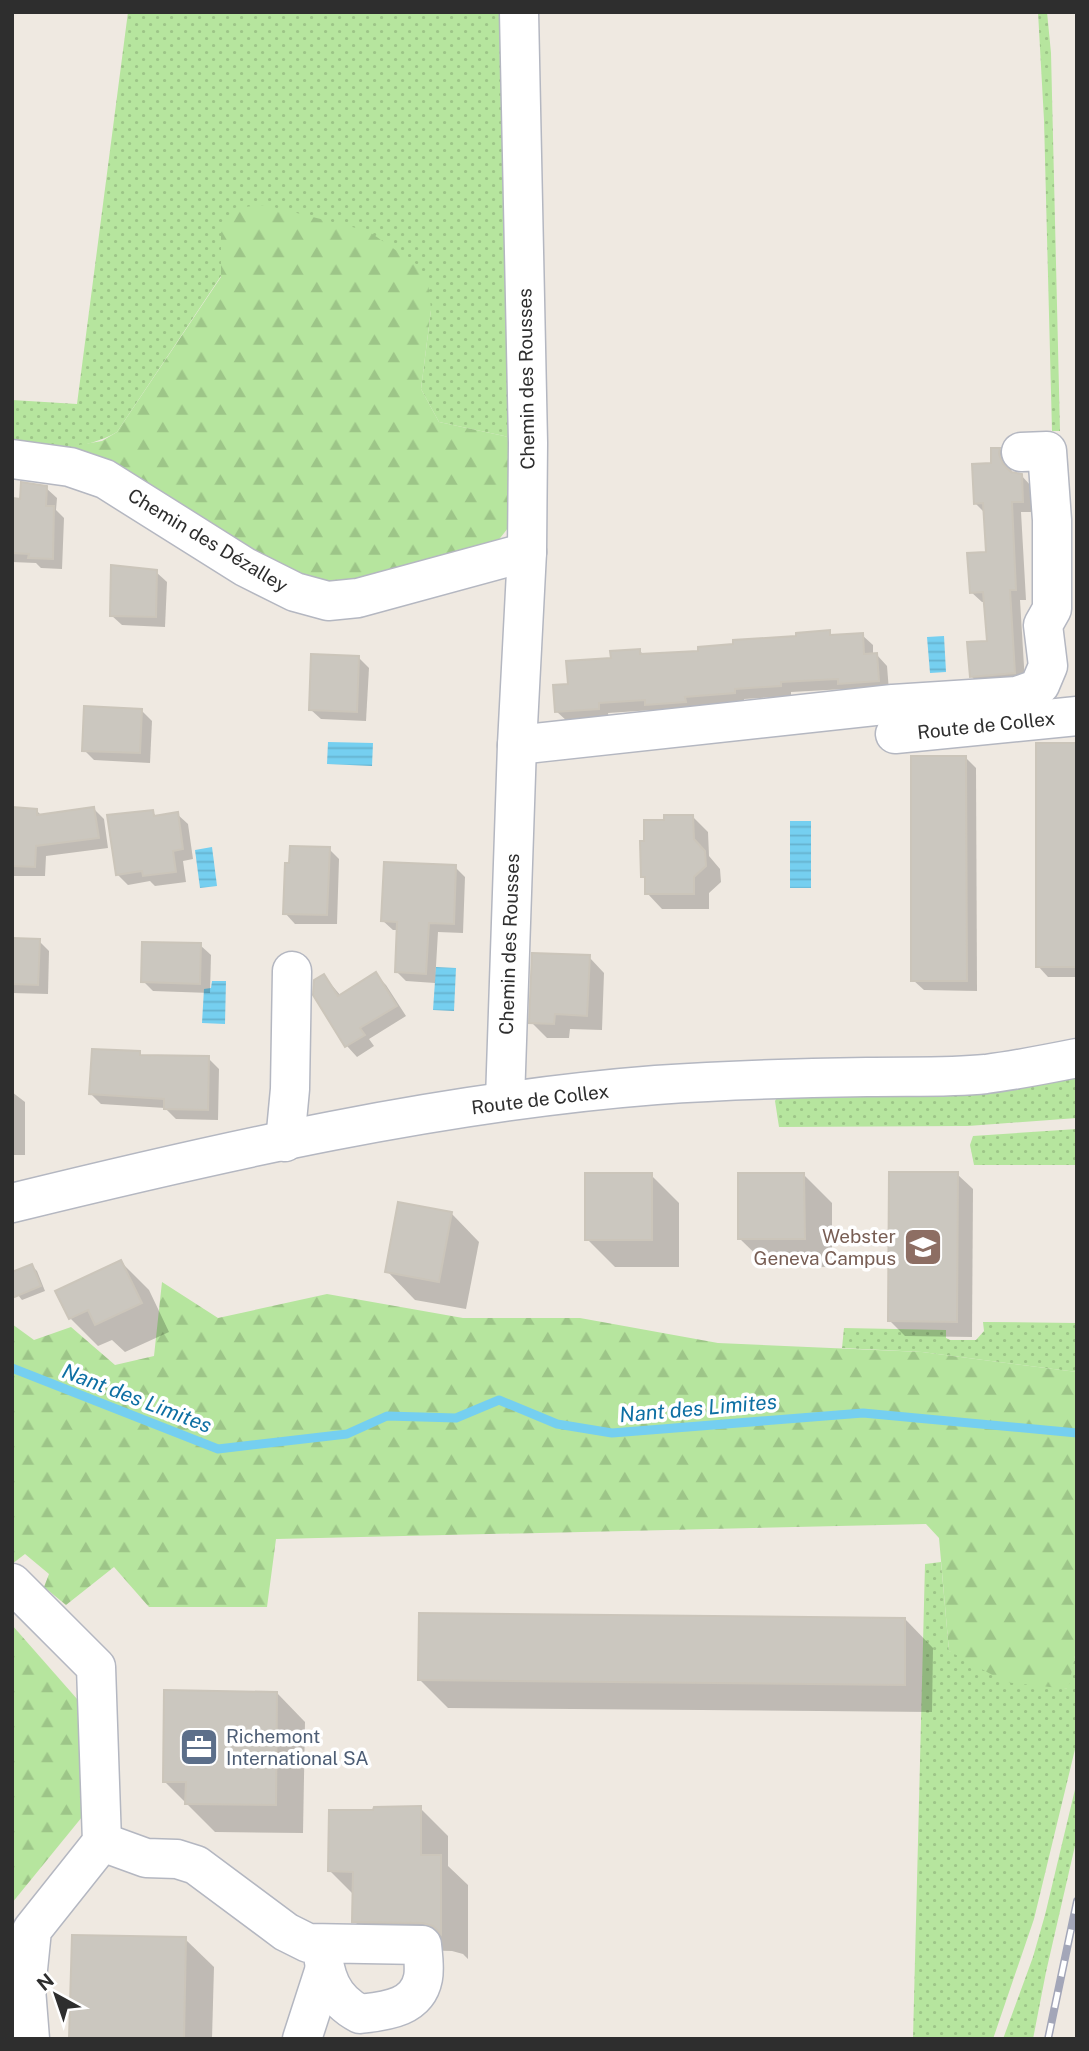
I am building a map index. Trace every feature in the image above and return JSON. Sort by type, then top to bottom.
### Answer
[{"type":"street","name":"Chemin des Rousses","points":[[505,1100],[517,745],[527,552],[527,377],[519,12]]},
{"type":"street","points":[[517,745],[893,704],[1017,696],[1027,693],[1040,685],[1048,666],[1043,625],[1052,609],[1052,520],[1047,451],[1020,452]]},
{"type":"street","name":"Chemin des Dézalley","points":[[12,459],[70,467],[104,479],[263,578],[318,600],[337,602],[358,598],[527,552]]},
{"type":"street","name":"Route de Collex","points":[[895,733],[1077,716]]},
{"type":"street","points":[[285,1142],[290,1089],[292,971]]},
{"type":"street","name":"Route de Collex","points":[[12,1203],[285,1142],[505,1100],[656,1085],[786,1078],[982,1074],[1077,1058]]},
{"type":"street","points":[[12,1583],[96,1667],[102,1842],[32,1930],[26,1989],[30,2039]]},
{"type":"street","points":[[102,1842],[146,1858],[177,1859],[196,1865],[286,1932],[308,1943],[323,1958],[339,1998],[360,2014]]},
{"type":"street","points":[[304,2035],[360,2014],[401,2007],[415,1996],[423,1978],[422,1945],[323,1958]]},
{"type":"street","points":[[304,2035],[323,1958]]},
{"type":"green space","points":[[128,12],[507,12],[514,438],[439,422],[421,389],[431,310],[221,233],[221,276],[117,432],[79,446],[12,453],[12,400],[77,404]]},
{"type":"green space","points":[[1038,12],[1047,12],[1051,53],[1060,431],[1052,431],[1044,120]]},
{"type":"green space","points":[[265,205],[368,231],[416,264],[428,278],[431,310],[421,389],[439,422],[514,438],[508,528],[490,551],[369,584],[317,586],[61,448],[102,441],[117,432],[221,277],[221,233],[234,208]]},
{"type":"green space","points":[[1077,1074],[1077,1118],[968,1126],[779,1127],[775,1101],[779,1094]]},
{"type":"green space","points":[[1077,1129],[1077,1165],[974,1165],[970,1145],[973,1136]]},
{"type":"green space","points":[[162,1282],[218,1318],[327,1294],[463,1318],[580,1318],[718,1343],[922,1352],[1077,1372],[1077,1646],[1068,1689],[1005,1682],[949,1651],[939,1538],[926,1524],[276,1539],[267,1607],[149,1607],[114,1567],[66,1605],[44,1587],[49,1574],[25,1554],[12,1564],[12,1324],[34,1340],[71,1327],[115,1365],[154,1356]]},
{"type":"green space","points":[[983,1322],[1077,1323],[1077,1372],[922,1352],[842,1348],[844,1328],[946,1330],[946,1338],[950,1340],[976,1340],[984,1331]]},
{"type":"green space","points":[[941,1562],[949,1651],[1067,1689],[1077,1646],[1077,1741],[1034,1919],[993,2039],[913,2039],[925,1564]]},
{"type":"green space","points":[[12,1625],[85,1708],[82,1817],[12,1903]]},
{"type":"green space","points":[[1077,1781],[1077,1837],[1033,2039],[1003,2039],[1033,1957]]},
{"type":"water","points":[[944,636],[946,672],[930,673],[927,637]]},
{"type":"water","points":[[328,742],[373,743],[372,766],[327,764]]},
{"type":"water","points":[[790,821],[811,821],[811,888],[790,888]]},
{"type":"water","points":[[212,847],[217,886],[200,888],[195,850]]},
{"type":"water","points":[[436,967],[456,968],[454,1011],[433,1010]]},
{"type":"water","points":[[212,981],[226,981],[225,1024],[202,1023],[204,989],[211,988]]},
{"type":"building","points":[[991,448],[1000,448],[1003,464],[1011,472],[1022,474],[1023,502],[1012,502],[1016,590],[1010,590],[1015,673],[970,677],[967,642],[987,641],[983,592],[970,593],[967,553],[986,552],[983,503],[974,504],[972,464],[991,463]]},
{"type":"building","points":[[21,482],[47,486],[46,506],[54,506],[53,559],[28,558],[29,554],[12,553],[12,498],[20,499]]},
{"type":"building","points":[[111,565],[157,570],[156,617],[110,616]]},
{"type":"building","points":[[830,630],[830,635],[863,633],[864,654],[877,653],[879,681],[838,684],[838,679],[781,682],[781,686],[735,689],[735,693],[685,697],[686,702],[645,705],[645,700],[599,703],[599,709],[555,712],[553,685],[568,684],[566,661],[611,658],[610,651],[640,649],[640,654],[698,651],[698,647],[733,644],[733,640],[796,636],[796,633]]},
{"type":"building","points":[[311,654],[359,656],[357,712],[309,710]]},
{"type":"building","points":[[84,706],[142,709],[140,753],[82,751]]},
{"type":"building","points":[[1036,743],[1077,743],[1077,967],[1036,967]]},
{"type":"building","points":[[911,756],[966,756],[967,981],[911,981]]},
{"type":"building","points":[[12,807],[37,809],[37,815],[94,807],[99,838],[36,846],[35,867],[12,866]]},
{"type":"building","points":[[153,810],[154,816],[178,812],[183,849],[173,851],[176,872],[143,876],[142,871],[116,875],[107,815]]},
{"type":"building","points":[[664,815],[693,815],[694,839],[705,851],[706,866],[694,877],[694,894],[645,894],[645,877],[641,877],[640,841],[644,841],[644,820],[664,820]]},
{"type":"building","points":[[290,846],[330,847],[327,915],[283,914],[285,863],[289,863]]},
{"type":"building","points":[[384,862],[456,865],[454,924],[429,923],[426,974],[395,972],[397,922],[381,921]]},
{"type":"building","points":[[12,938],[40,939],[38,985],[12,984]]},
{"type":"building","points":[[142,942],[201,943],[200,984],[141,982]]},
{"type":"building","points":[[532,953],[590,955],[587,1016],[555,1014],[554,1024],[529,1023]]},
{"type":"building","points":[[376,972],[397,1006],[360,1028],[365,1035],[345,1047],[313,995],[314,980],[324,974],[338,996]]},
{"type":"building","points":[[92,1049],[140,1051],[140,1055],[209,1056],[208,1110],[164,1109],[164,1099],[89,1094]]},
{"type":"building","name":"Webster Geneva Campus","points":[[889,1172],[958,1172],[957,1322],[888,1321]]},
{"type":"building","points":[[585,1173],[652,1173],[652,1240],[585,1240]]},
{"type":"building","points":[[738,1173],[804,1173],[805,1239],[738,1239]]},
{"type":"building","points":[[398,1202],[452,1212],[439,1282],[385,1272]]},
{"type":"building","points":[[121,1260],[142,1303],[95,1325],[88,1310],[69,1319],[55,1291]]},
{"type":"building","points":[[32,1264],[41,1286],[12,1298],[12,1272]]},
{"type":"building","points":[[419,1613],[905,1618],[905,1685],[418,1680]]},
{"type":"building","name":"Richemont International SA","points":[[164,1690],[277,1692],[276,1805],[185,1804],[186,1782],[163,1782]]},
{"type":"building","points":[[421,1806],[421,1855],[441,1855],[441,1934],[433,1926],[422,1923],[352,1922],[353,1872],[328,1871],[329,1810]]},
{"type":"building","points":[[72,1935],[186,1937],[184,2039],[69,2039]]},
{"type":"waterway","name":"Nant des Limites","points":[[12,1368],[218,1449],[347,1434],[387,1416],[456,1418],[499,1400],[557,1424],[612,1433],[863,1413],[1077,1433]]},
{"type":"railway","points":[[1048,2039],[1077,1901]]},
{"type":"place","name":"Webster Geneva Campus","points":[[923,1247]]},
{"type":"place","name":"Richemont International SA","points":[[199,1747]]}]
